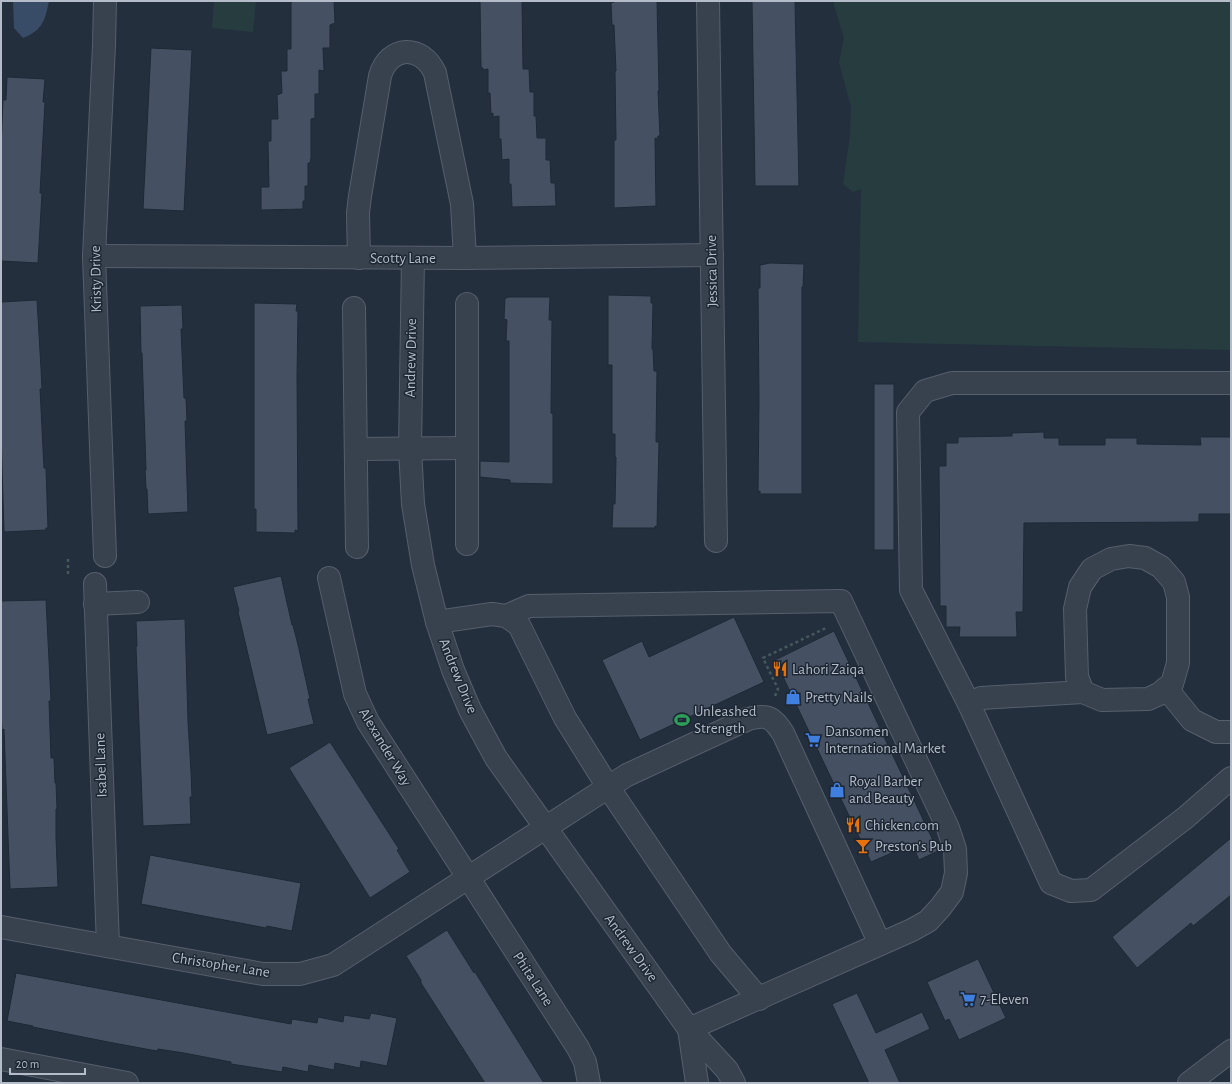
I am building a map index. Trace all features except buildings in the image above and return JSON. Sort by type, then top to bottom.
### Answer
[{"type":"street","name":"Kristy Drive","points":[[105,1],[104,53],[94,256],[105,556]]},
{"type":"street","name":"Jessica Drive","points":[[708,1],[716,541]]},
{"type":"street","points":[[359,258],[358,213],[380,76],[382,68],[386,62],[397,55],[408,52],[426,58],[435,73],[462,204],[465,258]]},
{"type":"street","name":"Scotty Lane","points":[[94,256],[465,258],[712,255]]},
{"type":"street","name":"Andrew Drive","points":[[413,258],[410,449],[414,504],[423,565],[437,622],[453,670],[470,710],[496,758],[689,1029],[727,1070],[734,1083]]},
{"type":"street","points":[[467,304],[467,544]]},
{"type":"street","points":[[354,308],[357,547]]},
{"type":"street","points":[[1231,383],[952,383],[925,391],[908,412],[911,590],[969,704],[1051,883],[1072,891],[1091,890],[1185,818],[1231,778]]},
{"type":"street","points":[[356,450],[467,448]]},
{"type":"street","points":[[969,704],[981,698],[1083,692],[1102,700],[1148,699],[1159,694],[1172,684],[1178,663],[1178,597],[1174,582],[1161,567],[1145,558],[1129,556],[1111,559],[1092,569],[1080,587],[1075,609],[1077,677],[1083,692]]},
{"type":"street","name":"Alexander Way","points":[[329,578],[355,694],[360,708],[468,878]]},
{"type":"street","name":"Isabel Lane","points":[[108,946],[95,594],[138,602]]},
{"type":"street","points":[[506,616],[529,606],[841,601],[948,828],[955,849],[956,873],[952,892],[928,921],[912,930],[689,1029]]},
{"type":"street","points":[[437,622],[492,614],[506,616],[519,625],[565,718],[608,787],[721,954],[759,999]]},
{"type":"street","points":[[1166,688],[1192,720],[1216,732],[1231,732]]},
{"type":"street","name":"Christopher Lane","points":[[1,927],[263,974],[300,974],[333,965],[627,775],[748,718],[760,716],[768,717]]},
{"type":"street","points":[[768,717],[774,721],[783,733],[880,944]]},
{"type":"street","name":"Phita Lane","points":[[468,878],[578,1048],[585,1062],[588,1083]]},
{"type":"street","name":"Andrew Drive","points":[[689,1029],[697,1083]]},
{"type":"street","points":[[1189,1083],[1231,1051]]},
{"type":"street","points":[[1,1059],[127,1083]]},
{"type":"path","points":[[68,559],[68,574]]},
{"type":"path","points":[[768,717],[778,689],[763,658],[848,617]]},
{"type":"green space","points":[[214,1],[256,1],[253,32],[212,28]]},
{"type":"green space","points":[[834,1],[1231,1],[1231,350],[858,342],[861,189],[853,192],[843,184],[850,135],[851,107],[839,62],[844,38]]},
{"type":"water","points":[[13,1],[49,1],[42,24],[35,32],[23,38],[14,28]]},
{"type":"place","name":"Lahori Zaiqa","points":[[780,669]]},
{"type":"place","name":"Pretty Nails","points":[[793,697]]},
{"type":"place","name":"Unleashed Strength","points":[[682,720]]},
{"type":"place","name":"Dansomen International Market","points":[[813,740]]},
{"type":"place","name":"Royal Barber and Beauty","points":[[837,790]]},
{"type":"place","name":"Chicken.com","points":[[853,825]]},
{"type":"place","name":"Preston's Pub","points":[[863,846]]},
{"type":"place","name":"7-Eleven","points":[[968,999]]}]
